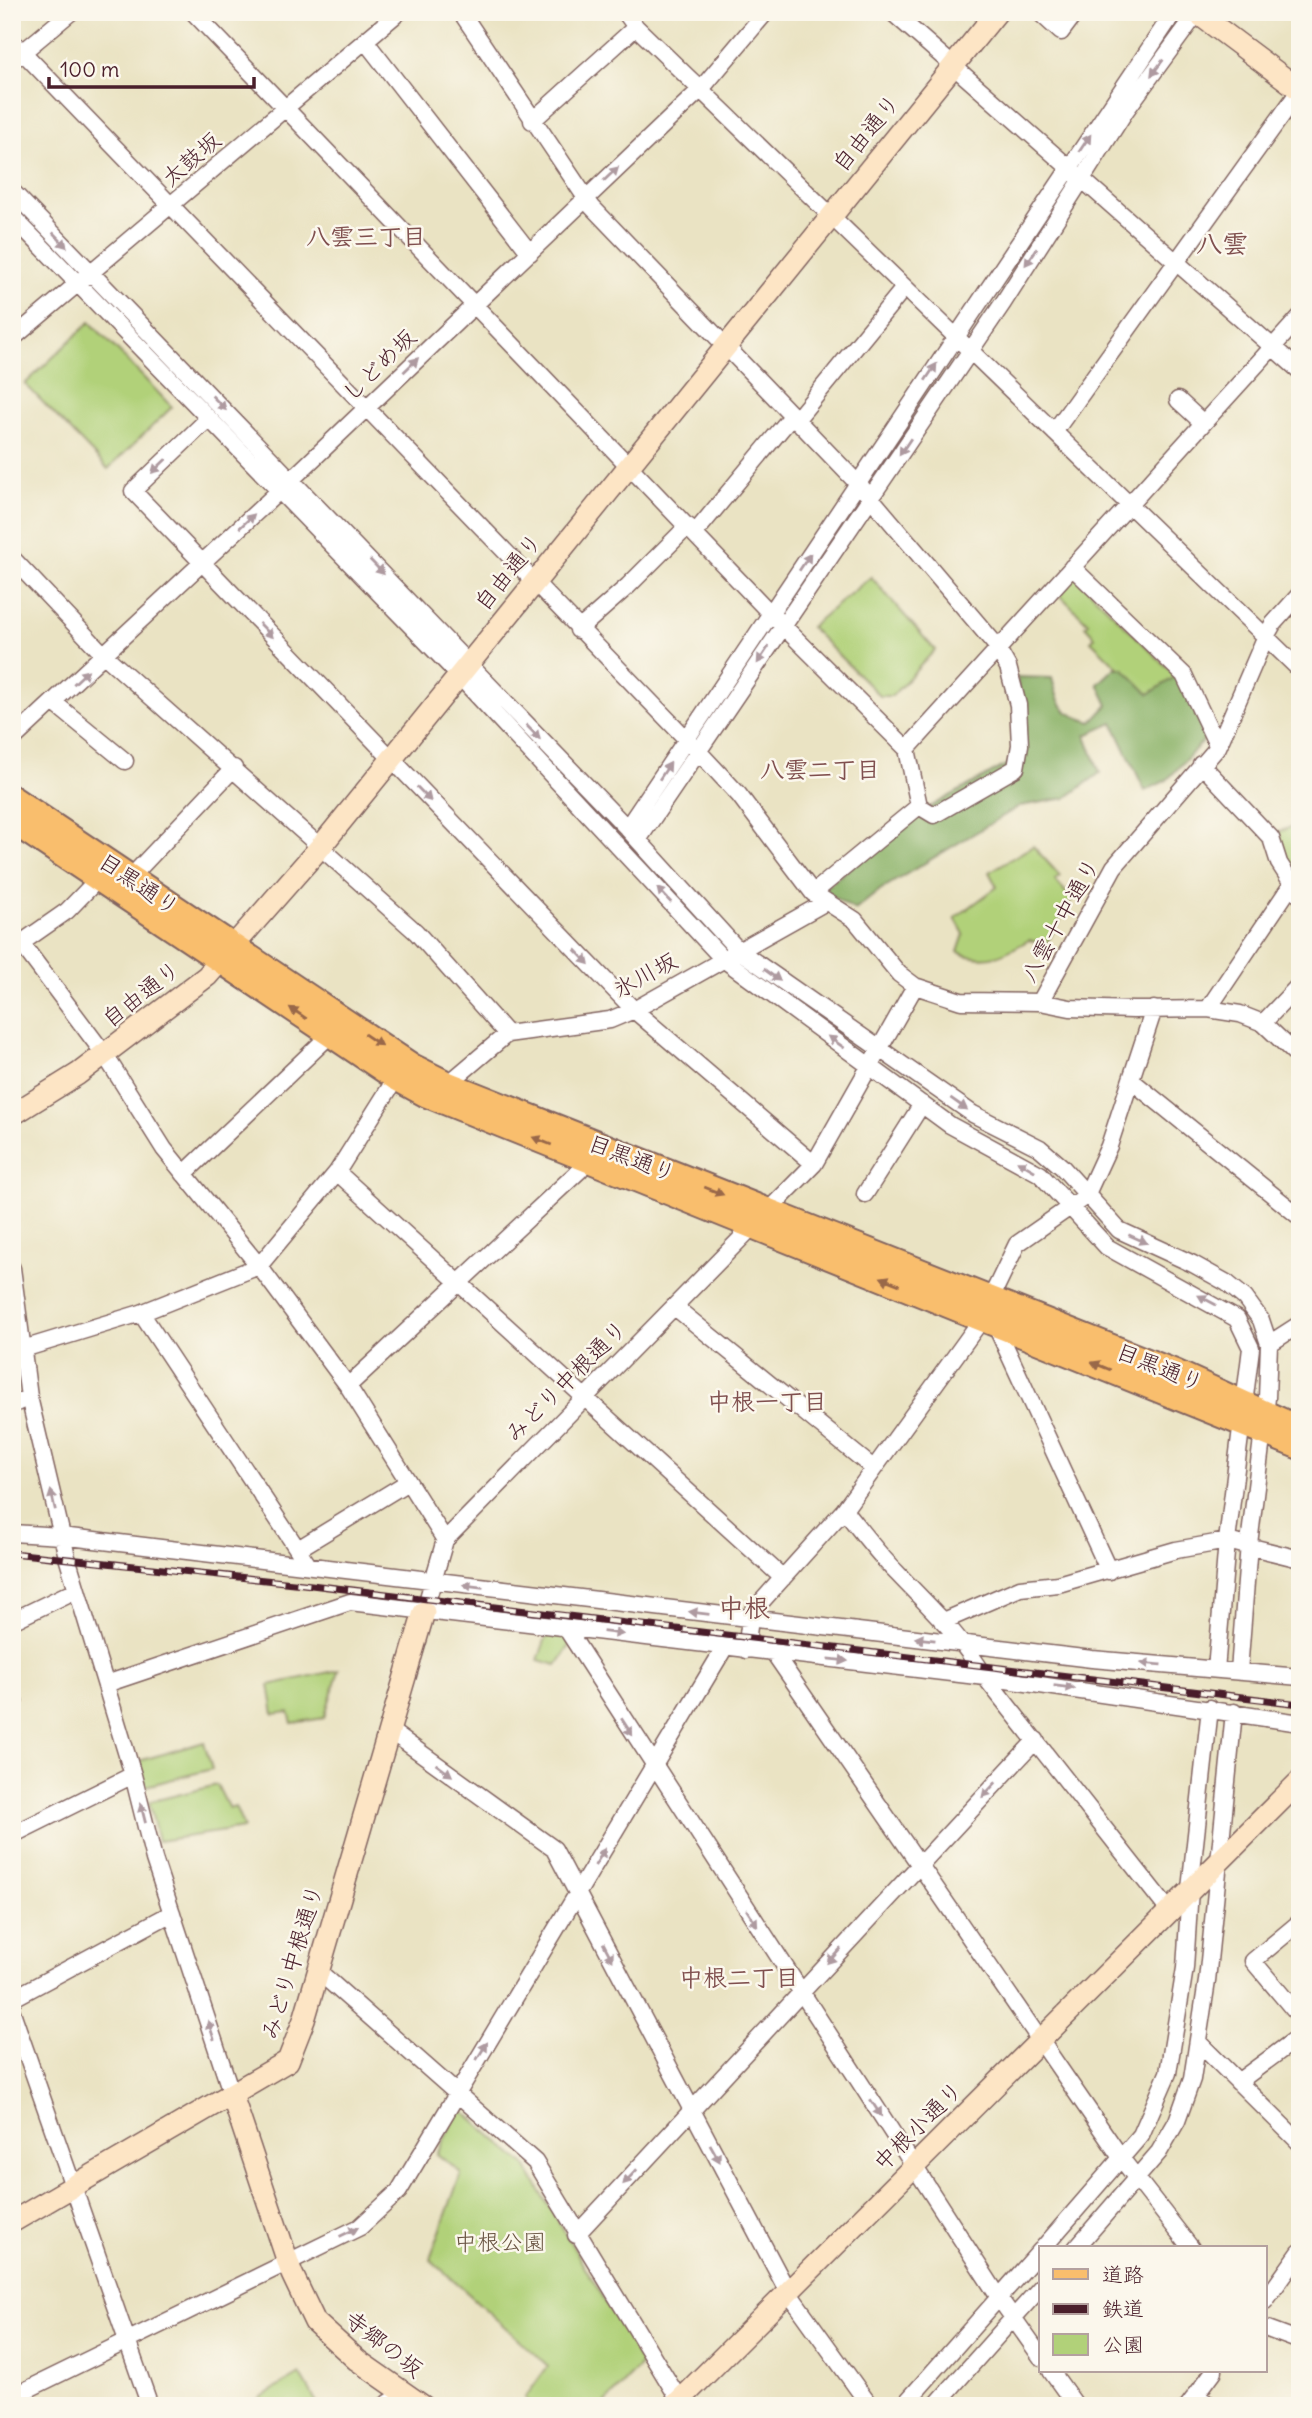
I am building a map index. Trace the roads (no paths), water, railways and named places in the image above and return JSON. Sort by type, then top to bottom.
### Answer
[{"type":"main road","name":"目黒通り","points":[[12,798],[130,878],[331,1034],[425,1094],[584,1158],[762,1220]]},
{"type":"main road","name":"目黒通り","points":[[12,821],[99,879],[412,1066],[448,1084],[762,1220],[989,1314],[1254,1417],[1300,1429]]},
{"type":"main road","name":"目黒通り","points":[[1254,1417],[1300,1447]]},
{"type":"street","points":[[71,12],[16,51],[170,206],[739,795],[818,898],[855,920],[899,974],[915,986],[872,1068],[814,1164],[762,1220]]},
{"type":"street","points":[[193,12],[771,613],[907,750],[919,806],[934,815],[1016,768],[1020,745],[1018,705],[998,649],[857,483],[585,199],[461,12]]},
{"type":"street","name":"太鼓坂","points":[[12,339],[399,12]]},
{"type":"street","points":[[625,12],[636,27],[1300,670]]},
{"type":"street","name":"しどめ坂","points":[[12,740],[292,479],[701,89],[766,12]]},
{"type":"street","points":[[892,12],[1300,371]]},
{"type":"street","name":"自由通り","points":[[12,1115],[105,1055],[228,955],[322,845],[997,12]]},
{"type":"street","points":[[1039,12],[1061,32],[1076,12]]},
{"type":"street","points":[[692,746],[771,613],[1174,12]]},
{"type":"street","points":[[632,834],[692,746],[784,625],[970,351],[1126,110],[1197,13],[1300,90],[1054,432]]},
{"type":"street","points":[[532,121],[636,27]]},
{"type":"street","points":[[366,42],[530,253]]},
{"type":"street","points":[[12,191],[292,479],[722,958],[950,1125],[1040,1174],[1107,1247],[1237,1319],[1251,1348],[1254,1417],[1249,1544],[1227,1670]]},
{"type":"street","points":[[12,216],[76,285],[279,491],[632,834],[738,950],[973,1114],[1040,1148],[1062,1167],[1119,1230],[1227,1283],[1245,1298],[1261,1320],[1269,1344],[1227,1541],[1227,1670]]},
{"type":"street","points":[[578,630],[691,529],[794,418],[904,288]]},
{"type":"street","points":[[907,750],[1300,317]]},
{"type":"street","points":[[1178,400],[1203,423]]},
{"type":"street","points":[[208,419],[134,491],[634,1010],[814,1164]]},
{"type":"street","points":[[12,558],[104,655],[322,845],[416,932],[507,1034],[448,1084]]},
{"type":"street","points":[[1072,567],[1184,675],[1218,747]]},
{"type":"street","name":"八雲十中通り","points":[[915,986],[961,1002],[1040,1002],[1114,867],[1218,747],[1265,638],[1300,594]]},
{"type":"street","points":[[53,702],[125,761]]},
{"type":"street","points":[[1201,764],[1271,838],[1279,863],[1296,890],[1208,1009]]},
{"type":"street","points":[[130,878],[233,768]]},
{"type":"street","name":"氷川坂","points":[[507,1034],[610,1020],[634,1010],[738,950],[818,898],[919,806]]},
{"type":"street","points":[[99,879],[67,911],[17,946],[105,1055],[164,1149],[259,1266],[348,1386],[445,1540]]},
{"type":"street","points":[[1263,1023],[1300,985]]},
{"type":"street","points":[[1040,1002],[1070,1008],[1208,1009],[1240,1014],[1263,1023],[1300,1058]]},
{"type":"street","points":[[746,1650],[750,1619],[844,1510],[989,1314],[1017,1244],[1086,1196],[1109,1146],[1154,1009]]},
{"type":"street","points":[[184,1174],[331,1034]]},
{"type":"street","points":[[19,1342],[141,1313],[259,1266],[337,1172],[397,1078]]},
{"type":"street","points":[[1132,1081],[1300,1217]]},
{"type":"street","points":[[865,1194],[922,1104]]},
{"type":"street","points":[[348,1386],[580,1170],[584,1158]]},
{"type":"street","points":[[337,1172],[783,1578]]},
{"type":"street","name":"みどり中根通り","points":[[12,2222],[288,2061],[318,1971],[445,1540],[762,1220]]},
{"type":"street","points":[[12,1268],[19,1342],[29,1397],[76,1590],[172,1913],[288,2261]]},
{"type":"street","points":[[676,1308],[873,1468]]},
{"type":"street","points":[[141,1313],[308,1565]]},
{"type":"street","points":[[989,1314],[1109,1571]]},
{"type":"street","points":[[1269,1344],[1300,1324]]},
{"type":"street","points":[[12,1405],[29,1397]]},
{"type":"street","points":[[298,1549],[408,1482]]},
{"type":"street","points":[[844,1510],[895,1572],[946,1620],[985,1677],[1170,1912]]},
{"type":"street","points":[[12,1533],[61,1536],[308,1565],[566,1628],[985,1677],[1300,1723]]},
{"type":"street","points":[[946,1620],[1020,1588],[1058,1584],[1176,1550],[1227,1541],[1249,1544],[1300,1559]]},
{"type":"street","points":[[12,1621],[76,1590]]},
{"type":"street","points":[[106,1684],[350,1602],[429,1595],[750,1619],[1300,1677]]},
{"type":"street","points":[[566,1628],[653,1768],[1006,2308],[1039,2354]]},
{"type":"street","points":[[12,2397],[360,2227],[399,2191],[725,1647]]},
{"type":"street","points":[[774,1653],[1123,2161],[1189,2246]]},
{"type":"street","points":[[1078,2246],[1159,2152],[1177,2121],[1192,2079],[1199,2043],[1205,1875],[1223,1710]]},
{"type":"street","points":[[1045,2246],[1123,2161],[1141,2135],[1168,2073],[1185,1968],[1205,1875],[1223,1710]]},
{"type":"street","points":[[389,1730],[554,1849],[789,2292],[870,2406]]},
{"type":"street","points":[[576,2235],[1036,1740]]},
{"type":"street","points":[[12,1835],[133,1775]]},
{"type":"street","name":"中根小通り","points":[[679,2404],[1300,1782]]},
{"type":"street","points":[[12,1999],[172,1913]]},
{"type":"street","points":[[1300,1922],[1253,1961],[1300,2017]]},
{"type":"street","points":[[318,1971],[534,2162],[679,2404]]},
{"type":"street","points":[[12,2012],[150,2406]]},
{"type":"street","points":[[1238,2082],[1300,2036]]},
{"type":"street","points":[[1199,2043],[1300,2143]]},
{"type":"street","points":[[1266,2300],[1300,2252]]},
{"type":"street","points":[[935,2406],[1006,2308],[1039,2254]]},
{"type":"street","name":"寺郷の坂","points":[[288,2261],[315,2322],[357,2360],[423,2406]]},
{"type":"street","points":[[903,2406],[1006,2308],[1039,2288]]},
{"type":"street","points":[[1266,2328],[1300,2341]]},
{"type":"street","points":[[1052,2372],[1076,2406]]},
{"type":"street","points":[[1212,2406],[1191,2401],[1213,2372]]},
{"type":"street","points":[[384,2406],[405,2393]]},
{"type":"railway","points":[[12,1553],[303,1584],[1300,1704]]},
{"type":"district","name":"八雲三丁目","points":[[366,237]]},
{"type":"district","name":"八雲","points":[[1222,244]]},
{"type":"district","name":"八雲二丁目","points":[[820,770]]},
{"type":"district","name":"中根一丁目","points":[[767,1402]]},
{"type":"district","name":"中根","points":[[744,1608]]},
{"type":"district","name":"中根二丁目","points":[[739,1978]]},
{"type":"park label","name":"中根公園","points":[[500,2242]]}]
